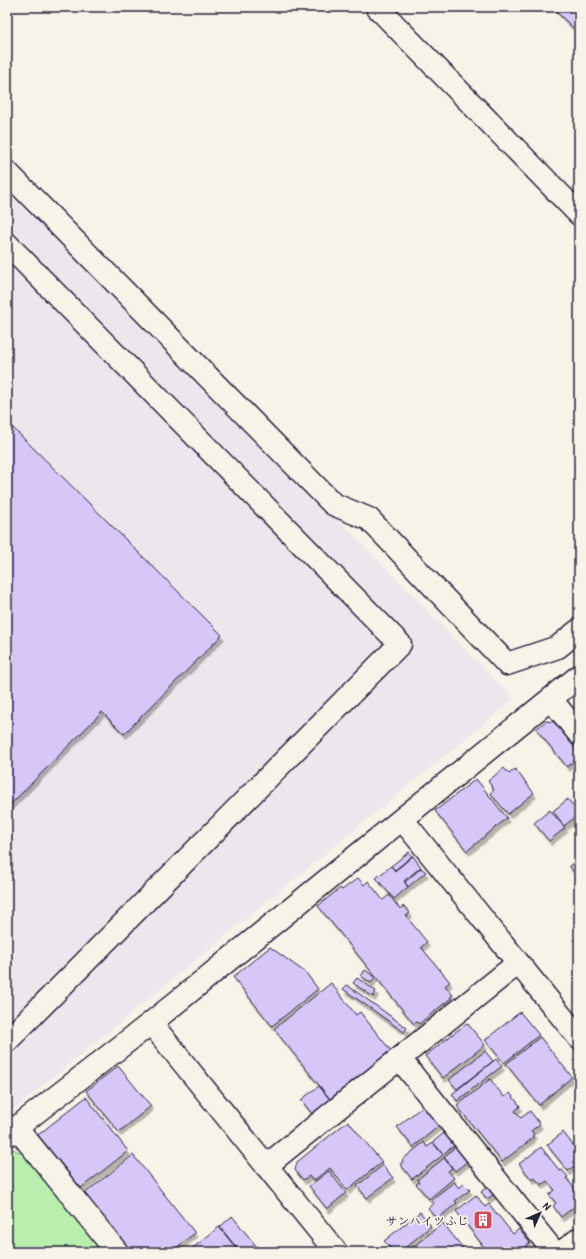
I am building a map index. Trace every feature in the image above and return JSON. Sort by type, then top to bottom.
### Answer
[{"type":"street","points":[[377,7],[579,214]]},
{"type":"street","points":[[7,172],[333,504],[369,519],[508,664],[558,647],[579,630]]},
{"type":"street","points":[[7,244],[400,644],[7,1041]]},
{"type":"street","points":[[117,1252],[12,1131],[151,1024],[579,676]]},
{"type":"street","points":[[551,699],[579,734]]},
{"type":"street","points":[[402,819],[579,1038]]},
{"type":"street","points":[[266,1166],[518,963]]},
{"type":"street","points":[[151,1024],[336,1252]]},
{"type":"street","points":[[400,1059],[554,1252]]},
{"type":"street","points":[[562,1252],[579,1238]]},
{"type":"shaded area","points":[[7,180],[514,699],[7,1115]]},
{"type":"green space","points":[[9,1147],[23,1154],[103,1252],[7,1252],[7,1149]]},
{"type":"building","points":[[552,7],[579,7],[579,30],[577,32]]},
{"type":"building","points":[[7,422],[222,635],[124,734],[102,712],[7,808]]},
{"type":"building","points":[[546,721],[554,722],[579,753],[579,757],[567,767],[536,729]]},
{"type":"building","points":[[504,768],[509,774],[515,769],[534,793],[508,814],[490,793],[494,790],[488,781]]},
{"type":"building","points":[[476,779],[507,818],[467,851],[435,811]]},
{"type":"building","points":[[568,799],[579,814],[564,826],[553,811]]},
{"type":"building","points":[[550,810],[565,828],[549,841],[534,823]]},
{"type":"building","points":[[409,852],[412,856],[395,870],[391,866]]},
{"type":"building","points":[[413,856],[421,867],[404,881],[408,887],[394,899],[376,878],[391,866],[395,871]]},
{"type":"building","points":[[579,858],[579,879],[569,866]]},
{"type":"building","points":[[421,868],[426,872],[408,887],[405,882]]},
{"type":"building","points":[[358,878],[364,885],[368,881],[383,900],[389,895],[400,909],[404,906],[410,913],[406,916],[427,942],[421,947],[450,982],[445,986],[453,995],[451,998],[419,1024],[417,1022],[414,1024],[318,906],[340,888],[342,890]]},
{"type":"building","points":[[270,947],[306,973],[318,989],[272,1026],[233,977]]},
{"type":"building","points":[[365,970],[375,977],[371,983],[361,976]]},
{"type":"building","points":[[357,978],[376,991],[373,997],[353,983]]},
{"type":"building","points":[[331,983],[356,1015],[360,1012],[391,1051],[330,1099],[274,1029]]},
{"type":"building","points":[[347,985],[407,1028],[404,1032],[343,989]]},
{"type":"building","points":[[520,1012],[539,1035],[504,1063],[485,1040]]},
{"type":"building","points":[[467,1023],[485,1045],[443,1078],[425,1056]]},
{"type":"building","points":[[540,1037],[572,1077],[539,1105],[506,1064]]},
{"type":"building","points":[[485,1051],[493,1061],[457,1089],[449,1080]]},
{"type":"building","points":[[496,1059],[502,1066],[457,1101],[452,1094]]},
{"type":"building","points":[[118,1066],[151,1106],[119,1132],[86,1091]]},
{"type":"building","points":[[490,1079],[504,1097],[510,1093],[520,1106],[515,1111],[521,1118],[530,1111],[540,1124],[531,1131],[534,1134],[532,1136],[533,1138],[502,1162],[457,1106]]},
{"type":"building","points":[[319,1086],[331,1101],[313,1115],[301,1100]]},
{"type":"building","points":[[86,1097],[128,1151],[81,1188],[38,1135]]},
{"type":"building","points":[[423,1106],[439,1126],[413,1147],[397,1127]]},
{"type":"building","points":[[348,1121],[382,1162],[347,1190],[330,1168],[313,1181],[309,1176],[303,1180],[295,1170],[297,1162]]},
{"type":"building","points":[[445,1132],[455,1145],[443,1154],[433,1142]]},
{"type":"building","points":[[563,1132],[579,1153],[579,1162],[568,1171],[547,1145]]},
{"type":"building","points":[[424,1142],[427,1147],[433,1143],[443,1155],[412,1179],[400,1164],[403,1162],[402,1160]]},
{"type":"building","points":[[456,1146],[468,1161],[455,1171],[444,1157]]},
{"type":"building","points":[[541,1147],[560,1171],[562,1170],[568,1177],[566,1178],[579,1194],[579,1203],[561,1217],[553,1206],[556,1203],[549,1195],[555,1190],[547,1181],[541,1185],[535,1178],[532,1180],[519,1164]]},
{"type":"building","points":[[133,1155],[195,1233],[171,1252],[131,1252],[84,1194]]},
{"type":"building","points":[[444,1158],[452,1168],[448,1171],[454,1178],[429,1199],[416,1184],[419,1182],[417,1180]]},
{"type":"building","points":[[383,1165],[393,1178],[367,1198],[357,1186]]},
{"type":"building","points":[[329,1171],[346,1193],[327,1209],[309,1186]]},
{"type":"building","points":[[454,1182],[459,1188],[464,1184],[470,1190],[455,1201],[457,1203],[437,1219],[428,1208],[434,1203],[431,1200]]},
{"type":"building","points":[[489,1185],[496,1193],[487,1199],[481,1192]]},
{"type":"building","name":"サンハイツふじ","points":[[476,1195],[485,1207],[489,1204],[513,1234],[519,1229],[530,1243],[520,1251],[521,1252],[488,1252],[456,1211]]},
{"type":"building","points":[[420,1212],[431,1226],[400,1252],[394,1252],[384,1241]]},
{"type":"building","points":[[232,1216],[261,1252],[240,1252],[220,1227]]},
{"type":"building","points":[[443,1223],[466,1252],[408,1251]]},
{"type":"building","points":[[219,1227],[239,1252],[188,1252]]},
{"type":"place","name":"サンハイツふじ","points":[[483,1220]]}]
